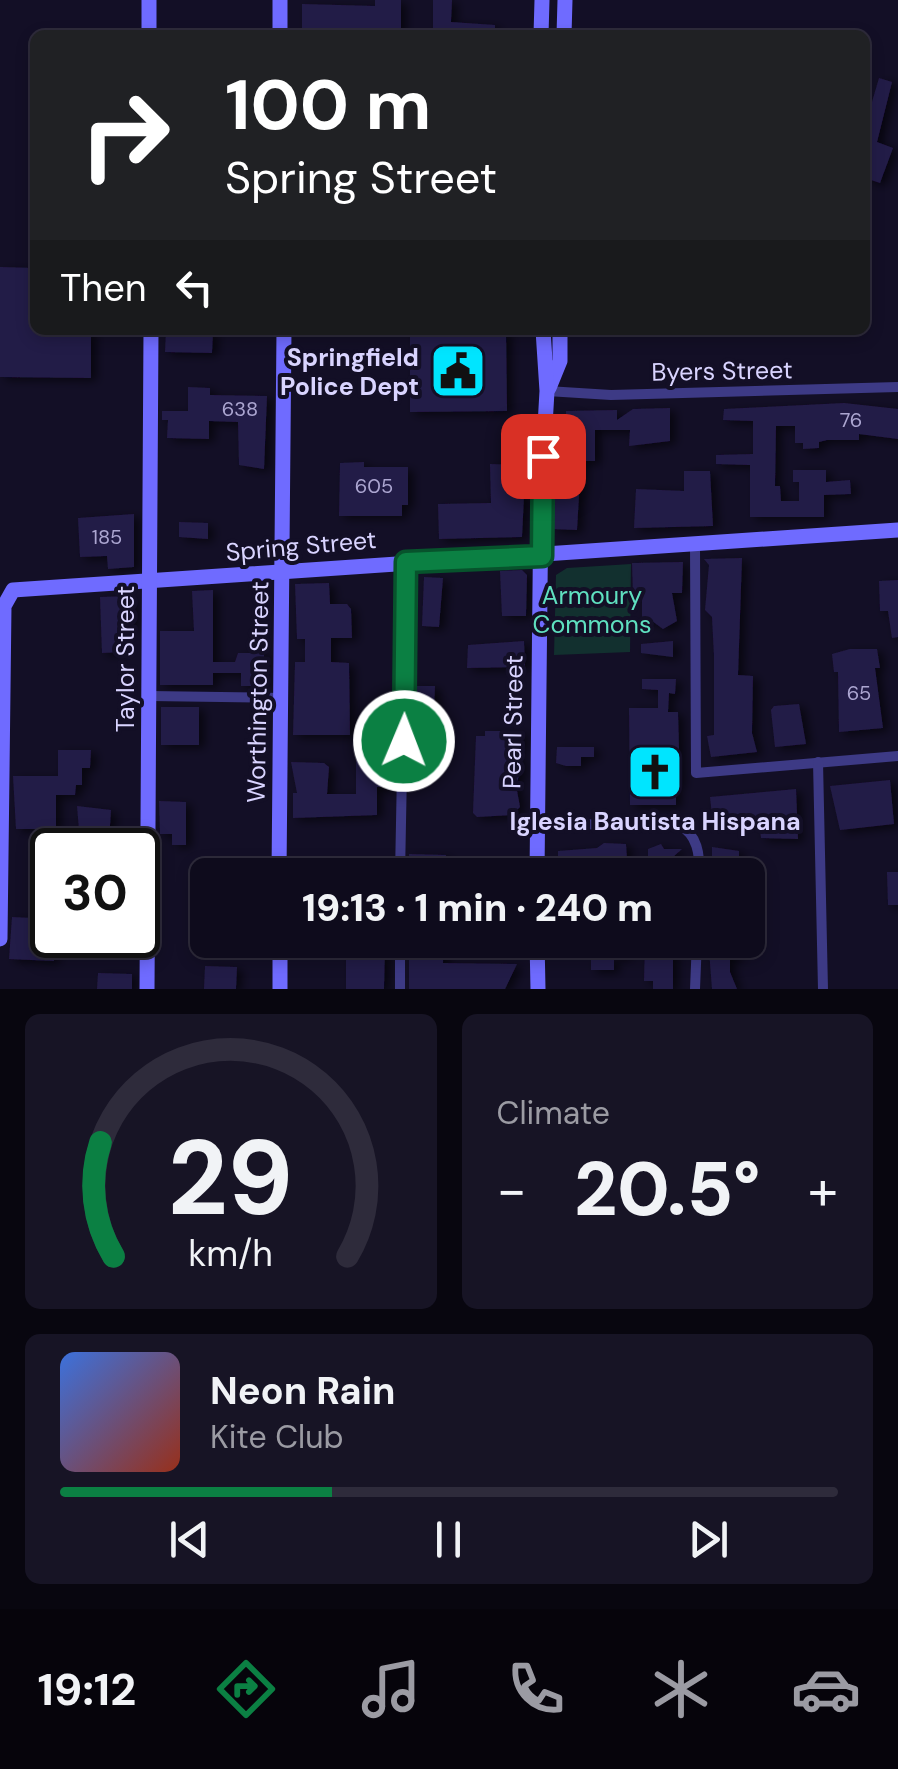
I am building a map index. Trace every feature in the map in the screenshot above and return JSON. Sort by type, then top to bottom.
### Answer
[{"type":"main road","points":[[148,0],[148,30]]},
{"type":"main road","points":[[280,0],[280,30]]},
{"type":"main road","points":[[542,0],[542,29],[564,29],[565,0]]},
{"type":"main road","name":"Taylor Street","points":[[146,989],[151,335]]},
{"type":"main road","name":"Worthington Street","points":[[279,858],[285,575],[284,335]]},
{"type":"main road","name":"Pearl Street","points":[[537,858],[548,391],[543,335]]},
{"type":"main road","name":"Pearl Street","points":[[548,391],[560,361],[560,335]]},
{"type":"main road","name":"Spring Street","points":[[0,940],[4,606],[9,592],[898,530]]},
{"type":"main road","points":[[280,958],[280,989]]},
{"type":"main road","points":[[527,989],[537,981]]},
{"type":"street","name":"Byers Street","points":[[548,391],[611,395],[898,387]]},
{"type":"street","points":[[695,545],[696,773],[898,756]]},
{"type":"street","points":[[400,858],[406,562]]},
{"type":"street","points":[[150,696],[282,698]]},
{"type":"street","points":[[818,762],[824,989]]},
{"type":"street","points":[[537,824],[678,825],[690,832],[698,858]]},
{"type":"street","points":[[400,958],[400,989]]},
{"type":"street","points":[[696,989],[697,958]]},
{"type":"green space","name":"Armoury Commons","points":[[631,564],[630,652],[554,655],[556,575],[567,568]]},
{"type":"building","points":[[375,0],[401,0],[401,30],[302,30],[302,4],[375,6]]},
{"type":"building","points":[[433,0],[452,0],[451,22],[495,25],[495,30],[433,30]]},
{"type":"building","points":[[879,78],[892,82],[877,142],[893,148],[880,183],[870,180],[870,109]]},
{"type":"building","points":[[0,267],[30,268],[30,335],[91,335],[91,378],[0,377]]},
{"type":"building","points":[[166,335],[213,335],[212,353],[165,352]]},
{"type":"building","name":"Springfield Police Dept","points":[[410,335],[506,335],[507,411],[410,412]]},
{"type":"building","points":[[188,387],[210,388],[210,395],[267,396],[264,469],[239,465],[238,422],[209,421],[209,439],[167,438],[168,420],[162,420],[162,411],[188,411]]},
{"type":"building","points":[[844,403],[898,409],[898,439],[859,434],[859,440],[827,440],[819,442],[819,448],[803,449],[803,443],[795,443],[795,426],[776,426],[775,486],[780,486],[781,501],[799,501],[799,482],[793,482],[793,470],[826,470],[826,482],[850,480],[851,494],[824,495],[824,517],[750,517],[750,465],[716,464],[716,455],[753,454],[753,421],[723,420],[724,409]]},
{"type":"building","points":[[670,408],[670,441],[629,446],[630,430],[595,430],[595,461],[581,461],[577,530],[552,529],[553,477],[567,477],[566,411],[617,410],[617,420],[633,409]]},
{"type":"building","points":[[364,462],[364,467],[408,467],[408,505],[402,505],[402,516],[339,516],[340,463]]},
{"type":"building","points":[[490,464],[519,465],[519,478],[502,478],[524,496],[522,537],[439,539],[438,504],[491,503]]},
{"type":"building","points":[[684,471],[710,471],[713,526],[634,528],[636,489],[684,491]]},
{"type":"building","points":[[134,514],[134,567],[108,569],[107,556],[80,557],[78,518]]},
{"type":"building","points":[[179,522],[208,523],[208,539],[179,537]]},
{"type":"building","points":[[742,558],[738,675],[753,676],[752,733],[757,752],[711,757],[707,736],[714,735],[714,656],[712,617],[705,610],[709,565],[704,559]]},
{"type":"building","points":[[683,562],[682,593],[672,593],[677,621],[663,629],[652,621],[642,622],[642,594],[633,594],[632,563]]},
{"type":"building","points":[[522,570],[527,575],[526,616],[502,616],[500,571]]},
{"type":"building","points":[[424,577],[443,578],[439,627],[422,626]]},
{"type":"building","points":[[898,580],[898,637],[892,638],[888,611],[880,611],[879,581]]},
{"type":"building","points":[[329,583],[330,604],[347,604],[351,609],[352,638],[331,638],[331,662],[349,663],[350,735],[293,735],[295,662],[305,662],[305,639],[297,639],[295,584]]},
{"type":"building","points":[[213,590],[213,662],[235,662],[238,653],[264,653],[264,686],[241,686],[241,673],[213,673],[213,685],[160,685],[160,631],[194,631],[192,591]]},
{"type":"building","points":[[131,596],[133,626],[121,626],[122,652],[102,653],[100,597]]},
{"type":"building","points":[[524,641],[525,667],[467,668],[468,645]]},
{"type":"building","points":[[673,641],[673,657],[641,653],[641,644]]},
{"type":"building","points":[[877,649],[880,668],[875,668],[883,728],[839,732],[838,672],[834,672],[832,654]]},
{"type":"building","points":[[642,679],[676,679],[675,694],[669,693],[668,712],[678,712],[680,785],[676,785],[676,805],[630,805],[629,708],[658,708],[658,690],[642,689]]},
{"type":"building","points":[[415,686],[435,686],[434,709],[414,708]]},
{"type":"building","points":[[799,704],[806,744],[775,747],[771,710],[774,706]]},
{"type":"building","points":[[161,707],[199,707],[199,745],[161,745]]},
{"type":"building","points":[[412,729],[434,730],[434,740],[411,740]]},
{"type":"building","points":[[485,731],[522,731],[522,745],[516,752],[522,766],[516,785],[520,807],[512,815],[477,817],[473,813],[476,736],[485,736]]},
{"type":"building","points":[[557,747],[594,747],[594,757],[581,757],[581,766],[566,766],[556,763]]},
{"type":"building","points":[[58,750],[91,750],[90,768],[82,768],[82,785],[76,785],[75,795],[56,795],[56,828],[16,829],[13,776],[58,776]]},
{"type":"building","points":[[356,760],[376,760],[376,774],[387,774],[387,787],[377,787],[377,815],[293,818],[293,793],[297,793],[291,762],[324,763],[329,767],[327,794],[356,794]]},
{"type":"building","points":[[890,780],[894,824],[840,830],[830,786]]},
{"type":"building","points":[[796,789],[798,839],[761,838],[759,819],[725,823],[725,814],[712,815],[710,797]]},
{"type":"building","points":[[159,801],[186,802],[186,845],[172,845],[172,834],[160,834]]},
{"type":"building","points":[[77,806],[111,810],[110,828],[79,828]]},
{"type":"building","points":[[604,843],[626,844],[627,858],[558,858],[558,851],[597,848]]},
{"type":"building","points":[[661,844],[664,849],[682,849],[673,858],[648,858],[648,849]]},
{"type":"building","points":[[712,847],[739,851],[739,858],[712,858]]},
{"type":"building","points":[[409,854],[446,855],[446,858],[409,858]]},
{"type":"building","points":[[887,872],[898,872],[898,905],[888,905]]},
{"type":"building","points":[[12,917],[30,918],[30,958],[54,961],[9,959]]},
{"type":"building","points":[[346,958],[385,958],[384,989],[346,989]]},
{"type":"building","points":[[409,958],[443,958],[443,963],[517,964],[505,989],[409,989]]},
{"type":"building","points":[[591,958],[614,958],[614,970],[591,970]]},
{"type":"building","points":[[645,958],[673,958],[673,989],[653,989],[653,981],[644,981]]},
{"type":"building","points":[[710,958],[730,958],[730,972],[737,989],[712,989]]},
{"type":"building","points":[[205,966],[237,967],[236,989],[204,989]]},
{"type":"building","points":[[98,973],[132,974],[132,989],[97,989]]},
{"type":"place","name":"Springfield Police Dept","points":[[458,371]]},
{"type":"place","name":"Iglesia Bautista Hispana","points":[[655,772]]},
{"type":"route","points":[[404,741],[406,562],[542,556],[543,456]]}]
